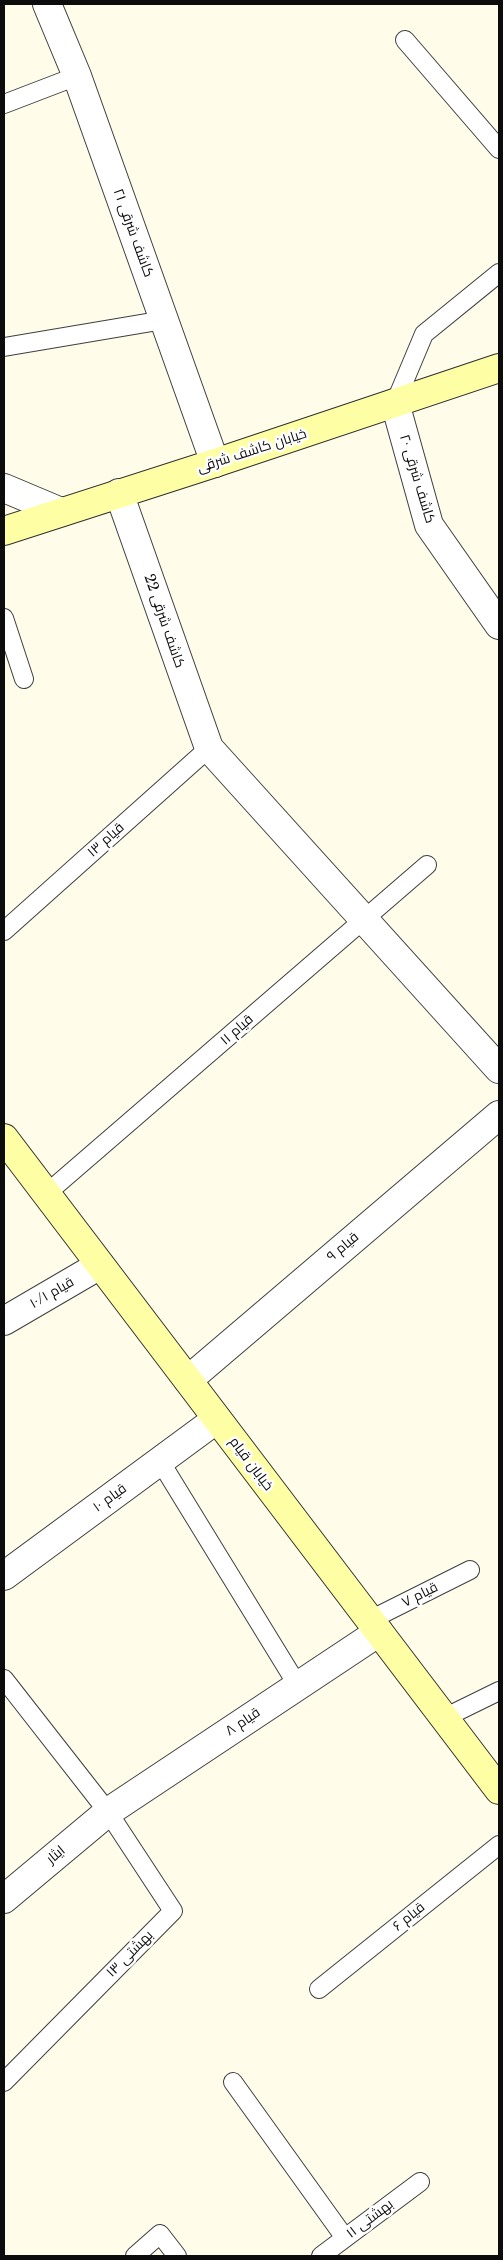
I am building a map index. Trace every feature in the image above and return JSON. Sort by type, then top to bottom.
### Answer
[{"type":"main road","name":"خیابان کاشف شرقی","points":[[4,531],[499,368]]},
{"type":"main road","name":"خیابان قیام","points":[[4,1138],[499,1790]]},
{"type":"street","name":"کاشف شرقی ۲۱","points":[[47,4],[77,76],[215,463]]},
{"type":"street","name":"کاشف شرقی ۲۰","points":[[395,403],[429,525],[499,625]]},
{"type":"street","points":[[4,488],[61,512]]},
{"type":"street","name":"کاشف شرقی 22","points":[[119,493],[209,748]]},
{"type":"street","points":[[209,748],[499,1069]]},
{"type":"street","name":"قیام ۹","points":[[188,1380],[499,1115]]},
{"type":"street","name":"قیام ۱۰/۱","points":[[4,1321],[100,1265]]},
{"type":"street","name":"قیام ۱۰","points":[[4,1576],[216,1418]]},
{"type":"street","name":"قیام ۸","points":[[108,1812],[298,1686],[374,1626]]},
{"type":"street","name":"ایثار","points":[[4,1899],[108,1812]]},
{"type":"lane","points":[[405,40],[499,149]]},
{"type":"lane","points":[[4,104],[77,76]]},
{"type":"lane","points":[[395,403],[424,334],[499,273]]},
{"type":"lane","points":[[4,347],[164,320]]},
{"type":"lane","points":[[4,618],[24,678]]},
{"type":"lane","name":"قیام ۱۳","points":[[4,931],[209,748]]},
{"type":"lane","name":"قیام ۱۱","points":[[46,1194],[427,865]]},
{"type":"lane","points":[[160,1461],[298,1686]]},
{"type":"lane","name":"قیام ۷","points":[[374,1626],[470,1570]]},
{"type":"lane","points":[[4,1679],[108,1812]]},
{"type":"lane","points":[[444,1718],[499,1691]]},
{"type":"lane","name":"بهشتی ۱۳","points":[[4,2082],[174,1911],[108,1812]]},
{"type":"lane","name":"قیام ۶","points":[[319,1989],[499,1845]]},
{"type":"lane","points":[[233,2082],[345,2238]]},
{"type":"lane","name":"بهشتی ۱۱","points":[[321,2256],[420,2182]]},
{"type":"lane","points":[[135,2256],[160,2234],[178,2256]]}]
